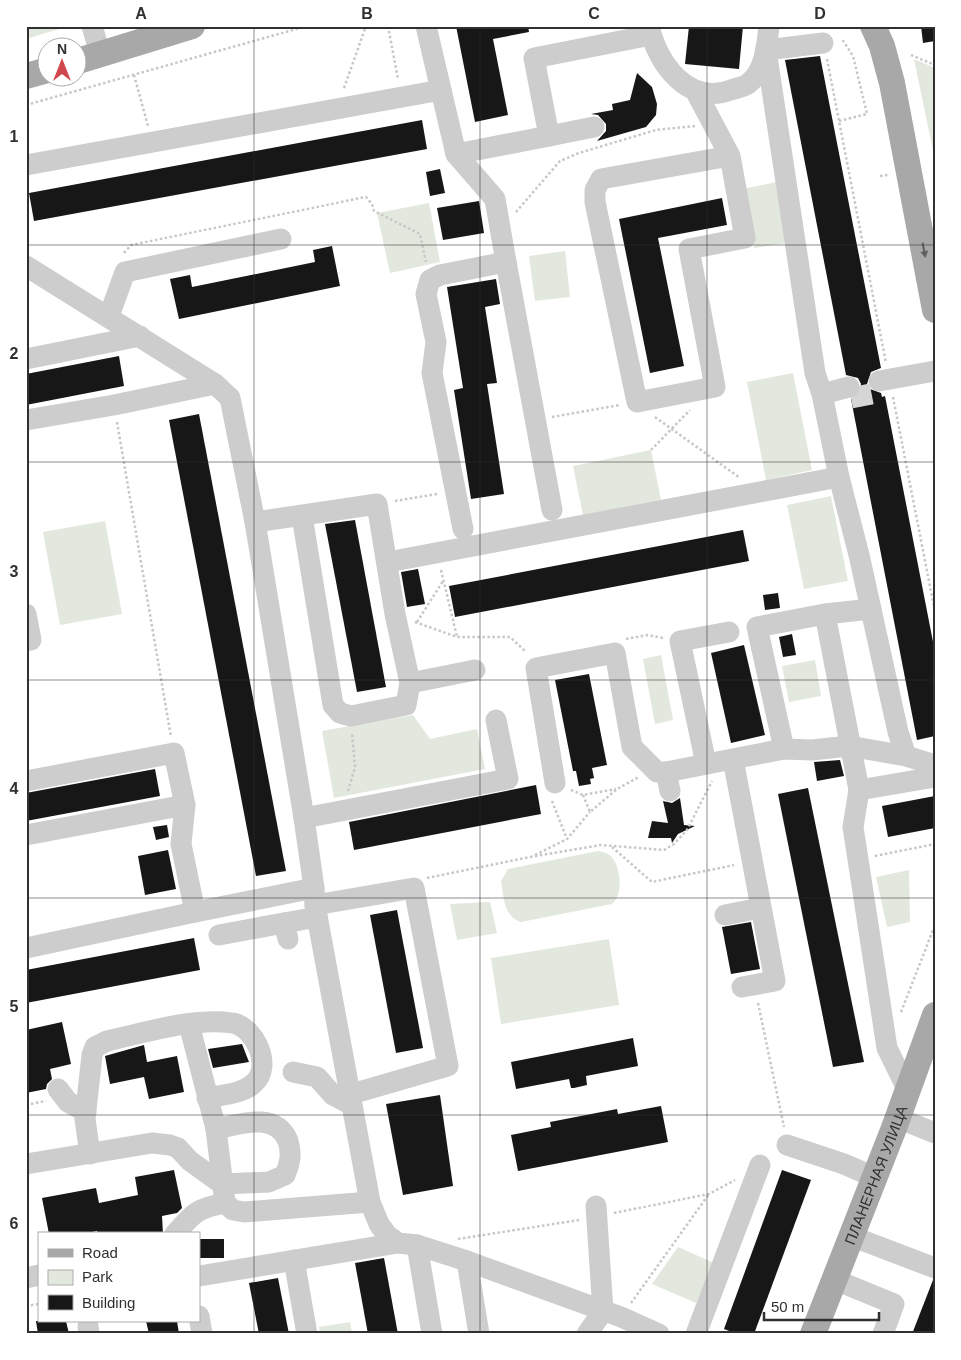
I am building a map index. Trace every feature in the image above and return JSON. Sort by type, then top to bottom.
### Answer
[{"type":"main road","points":[[89,58],[192,26]]},
{"type":"main road","points":[[874,26],[888,63],[925,200],[935,310]]},
{"type":"main road","name":"ПЛАНЕРНАЯ УЛИЦА","points":[[813,1334],[833,1279],[898,1118],[935,1016]]},
{"type":"street","points":[[89,58],[92,26]]},
{"type":"street","points":[[426,26],[456,154],[495,199],[552,510]]},
{"type":"street","points":[[696,92],[720,94],[749,83],[760,68],[766,50],[769,26]]},
{"type":"street","points":[[549,136],[534,58],[650,31],[666,67],[696,92],[730,156],[745,238],[689,249],[715,387],[637,402],[595,202],[595,190],[601,179],[730,156]]},
{"type":"street","points":[[766,50],[828,44]]},
{"type":"street","points":[[766,50],[815,373],[823,399],[839,477],[898,732],[906,756]]},
{"type":"street","points":[[26,166],[442,90]]},
{"type":"street","points":[[456,154],[594,127]]},
{"type":"street","points":[[109,316],[125,272],[281,239]]},
{"type":"street","points":[[463,529],[432,373],[436,342],[426,294],[430,280],[440,275],[506,262]]},
{"type":"street","points":[[26,266],[140,336],[214,384],[230,398],[255,522],[304,818],[315,903],[349,1099],[370,1202],[379,1224],[386,1235],[408,1244],[467,1261],[612,1314],[659,1334]]},
{"type":"street","points":[[26,359],[140,336]]},
{"type":"street","points":[[883,384],[935,371]]},
{"type":"street","points":[[883,384],[935,382]]},
{"type":"street","points":[[26,420],[114,405],[214,384]]},
{"type":"street","points":[[823,399],[850,393]]},
{"type":"street","points":[[388,562],[839,477]]},
{"type":"street","points":[[255,522],[377,504],[395,614],[410,683],[406,705],[351,716],[340,713],[333,704],[302,516]]},
{"type":"street","points":[[784,749],[757,626],[825,614],[871,609]]},
{"type":"street","points":[[26,614],[31,640],[26,641]]},
{"type":"street","points":[[825,614],[859,790],[853,827],[887,1048],[908,1090]]},
{"type":"street","points":[[729,632],[680,641],[752,862],[775,981],[748,986]]},
{"type":"street","points":[[555,783],[536,668],[615,653],[632,747],[664,779],[720,762],[784,749],[812,750],[849,746],[906,756],[935,764]]},
{"type":"street","points":[[410,683],[475,670]]},
{"type":"street","points":[[304,818],[508,779],[496,720]]},
{"type":"street","points":[[26,780],[174,753],[185,805],[181,844],[195,912]]},
{"type":"street","points":[[859,790],[935,777]]},
{"type":"street","points":[[26,835],[185,805]]},
{"type":"street","points":[[26,948],[195,912],[315,903],[414,888],[448,1066],[349,1099],[333,1095],[315,1068],[293,1072]]},
{"type":"street","points":[[219,935],[286,931],[315,903]]},
{"type":"street","points":[[725,915],[760,908]]},
{"type":"street","points":[[90,1154],[86,1112],[92,1055],[95,1047],[107,1041],[207,1022],[233,1023],[250,1031],[260,1048],[260,1071],[255,1083],[243,1090],[207,1098]]},
{"type":"street","points":[[189,1024],[216,1129],[224,1194]]},
{"type":"street","points":[[58,1090],[68,1102],[86,1112]]},
{"type":"street","points":[[898,1118],[935,1133]]},
{"type":"street","points":[[177,1232],[193,1213],[224,1194],[269,1182],[286,1175],[291,1150],[286,1136],[277,1126],[268,1122],[250,1122],[216,1129]]},
{"type":"street","points":[[26,1164],[152,1143],[178,1148],[224,1194],[233,1210],[244,1212],[370,1202]]},
{"type":"street","points":[[787,1144],[874,1177]]},
{"type":"street","points":[[696,1334],[760,1165]]},
{"type":"street","points":[[597,1211],[612,1314]]},
{"type":"street","points":[[851,1236],[935,1268]]},
{"type":"street","points":[[200,1276],[408,1244]]},
{"type":"street","points":[[408,1244],[432,1334]]},
{"type":"street","points":[[294,1260],[307,1334]]},
{"type":"street","points":[[467,1261],[479,1334]]},
{"type":"street","points":[[833,1279],[894,1304],[883,1334]]},
{"type":"street","points":[[587,1334],[612,1314]]},
{"type":"path","points":[[26,105],[307,26]]},
{"type":"path","points":[[337,109],[366,26]]},
{"type":"path","points":[[388,26],[401,97]]},
{"type":"path","points":[[839,121],[867,114],[853,56],[848,47],[828,44],[839,121],[883,384],[935,612]]},
{"type":"path","points":[[911,55],[935,65]]},
{"type":"path","points":[[134,75],[153,142]]},
{"type":"path","points":[[500,230],[560,161],[579,153],[656,130],[712,124]]},
{"type":"path","points":[[880,176],[892,174]]},
{"type":"path","points":[[125,272],[123,254],[131,245],[366,197],[372,204],[374,211],[420,234],[427,266]]},
{"type":"path","points":[[651,450],[715,387]]},
{"type":"path","points":[[536,419],[637,402],[670,430],[760,491]]},
{"type":"path","points":[[108,422],[117,420],[174,753]]},
{"type":"path","points":[[377,504],[455,491]]},
{"type":"path","points":[[437,553],[457,637]]},
{"type":"path","points":[[417,622],[444,580]]},
{"type":"path","points":[[395,614],[457,637],[510,637],[530,656]]},
{"type":"path","points":[[618,641],[648,636],[680,641]]},
{"type":"path","points":[[341,810],[355,767],[351,716]]},
{"type":"path","points":[[414,888],[423,878],[601,844],[664,850],[674,844],[687,830],[720,762]]},
{"type":"path","points":[[555,783],[583,795],[617,788],[642,776],[664,779]]},
{"type":"path","points":[[530,857],[567,839],[590,812],[617,788]]},
{"type":"path","points":[[583,795],[590,812]]},
{"type":"path","points":[[859,859],[935,844]]},
{"type":"path","points":[[611,846],[652,882],[752,862]]},
{"type":"path","points":[[898,1018],[935,925]]},
{"type":"path","points":[[748,986],[787,1144]]},
{"type":"path","points":[[455,1239],[597,1211],[709,1194],[760,1165]]},
{"type":"path","points":[[612,1314],[709,1194]]},
{"type":"green space","points":[[26,26],[69,26],[26,39]]},
{"type":"green space","points":[[914,59],[935,68],[935,160]]},
{"type":"green space","points":[[776,182],[787,243],[754,248],[743,189]]},
{"type":"green space","points":[[429,203],[440,262],[390,273],[377,213]]},
{"type":"green space","points":[[565,251],[570,297],[535,301],[529,256]]},
{"type":"green space","points":[[793,373],[812,470],[766,480],[747,382]]},
{"type":"green space","points":[[651,450],[661,500],[583,515],[573,466]]},
{"type":"green space","points":[[831,496],[848,581],[804,589],[787,505]]},
{"type":"green space","points":[[105,521],[122,614],[60,625],[43,532]]},
{"type":"green space","points":[[661,655],[673,720],[655,724],[643,659]]},
{"type":"green space","points":[[815,660],[821,696],[789,702],[782,666]]},
{"type":"green space","points":[[413,715],[430,739],[477,729],[485,769],[334,798],[322,731]]},
{"type":"green space","points":[[598,851],[611,856],[618,871],[620,883],[618,895],[612,904],[521,922],[515,919],[508,911],[505,905],[501,881],[508,869]]},
{"type":"green space","points":[[909,870],[910,922],[887,927],[876,877]]},
{"type":"green space","points":[[490,902],[497,933],[457,940],[450,904]]},
{"type":"green space","points":[[609,939],[619,1005],[501,1024],[491,958]]},
{"type":"green space","points":[[678,1247],[714,1263],[696,1303],[652,1284]]},
{"type":"green space","points":[[350,1322],[352,1334],[320,1334],[319,1327]]},
{"type":"building","points":[[456,26],[528,26],[529,32],[493,39],[508,115],[475,122]]},
{"type":"building","points":[[689,26],[743,26],[739,69],[685,64]]},
{"type":"building","points":[[921,26],[935,26],[935,41],[923,43]]},
{"type":"building","points":[[820,56],[881,368],[871,372],[867,384],[870,389],[881,393],[882,397],[885,396],[935,652],[935,736],[917,740],[851,399],[858,396],[861,384],[858,378],[846,375],[785,60]]},
{"type":"building","points":[[637,73],[652,87],[657,104],[656,115],[646,127],[597,141],[606,131],[606,124],[598,115],[591,114],[613,110],[612,104],[630,100]]},
{"type":"building","points":[[422,120],[427,149],[34,221],[29,193]]},
{"type":"building","points":[[440,169],[445,193],[430,196],[426,172]]},
{"type":"building","points":[[722,198],[727,225],[658,238],[684,366],[650,373],[619,219]]},
{"type":"building","points":[[479,201],[484,233],[443,240],[437,208]]},
{"type":"building","points":[[332,246],[340,286],[179,319],[170,279],[190,275],[192,287],[315,262],[313,250]]},
{"type":"building","points":[[496,279],[500,304],[485,307],[497,383],[487,384],[504,494],[471,499],[454,390],[463,388],[447,287]]},
{"type":"building","points":[[119,356],[124,386],[26,405],[26,374]]},
{"type":"building","points":[[199,414],[286,871],[256,876],[169,420]]},
{"type":"building","points":[[355,520],[386,687],[357,692],[325,524]]},
{"type":"building","points":[[743,530],[749,561],[455,617],[449,586]]},
{"type":"building","points":[[418,569],[425,604],[407,607],[401,572]]},
{"type":"building","points":[[778,593],[780,608],[765,610],[763,595]]},
{"type":"building","points":[[792,634],[796,655],[783,657],[779,637]]},
{"type":"building","points":[[744,645],[765,735],[731,743],[711,653]]},
{"type":"building","points":[[589,674],[607,765],[592,768],[594,778],[590,779],[591,784],[579,786],[576,771],[573,771],[555,680]]},
{"type":"building","points":[[840,760],[844,776],[817,781],[814,762]]},
{"type":"building","points":[[155,769],[160,796],[26,821],[26,793]]},
{"type":"building","points":[[536,785],[541,814],[354,850],[349,822]]},
{"type":"building","points":[[808,788],[864,1062],[833,1067],[778,794]]},
{"type":"building","points":[[935,796],[935,828],[888,837],[882,806]]},
{"type":"building","points":[[680,798],[684,825],[695,826],[678,834],[672,843],[671,838],[648,838],[652,821],[668,823],[663,801],[672,803]]},
{"type":"building","points":[[167,825],[169,837],[156,840],[153,827]]},
{"type":"building","points":[[168,850],[176,889],[145,895],[138,856]]},
{"type":"building","points":[[397,910],[423,1048],[396,1053],[370,915]]},
{"type":"building","points":[[751,922],[760,969],[731,974],[722,927]]},
{"type":"building","points":[[194,938],[200,970],[26,1003],[26,970]]},
{"type":"building","points":[[62,1022],[71,1064],[50,1069],[52,1079],[47,1084],[46,1089],[26,1093],[26,1030]]},
{"type":"building","points":[[633,1038],[638,1066],[586,1076],[587,1085],[574,1088],[571,1088],[569,1079],[516,1089],[511,1062]]},
{"type":"building","points":[[242,1044],[249,1062],[213,1068],[208,1049]]},
{"type":"building","points":[[144,1045],[147,1062],[177,1056],[184,1092],[149,1099],[144,1077],[110,1084],[105,1056]]},
{"type":"building","points":[[440,1095],[453,1186],[403,1195],[386,1104]]},
{"type":"building","points":[[661,1106],[668,1142],[518,1171],[511,1135],[551,1127],[550,1122],[617,1109],[618,1114]]},
{"type":"building","points":[[174,1170],[182,1208],[177,1213],[162,1216],[163,1232],[49,1232],[42,1198],[96,1188],[99,1203],[138,1195],[135,1177]]},
{"type":"building","points":[[782,1170],[811,1180],[754,1334],[737,1334],[724,1329]]},
{"type":"building","points":[[200,1239],[224,1239],[224,1258],[200,1258]]},
{"type":"building","points":[[384,1258],[398,1334],[368,1334],[355,1263]]},
{"type":"building","points":[[278,1278],[289,1334],[259,1334],[249,1283]]},
{"type":"building","points":[[933,1280],[935,1280],[935,1334],[912,1334]]},
{"type":"building","points":[[36,1321],[66,1322],[69,1334],[38,1334]]},
{"type":"building","points":[[146,1322],[177,1322],[179,1334],[149,1334]]},
{"type":"tunnel","points":[[851,398],[881,392]]}]
